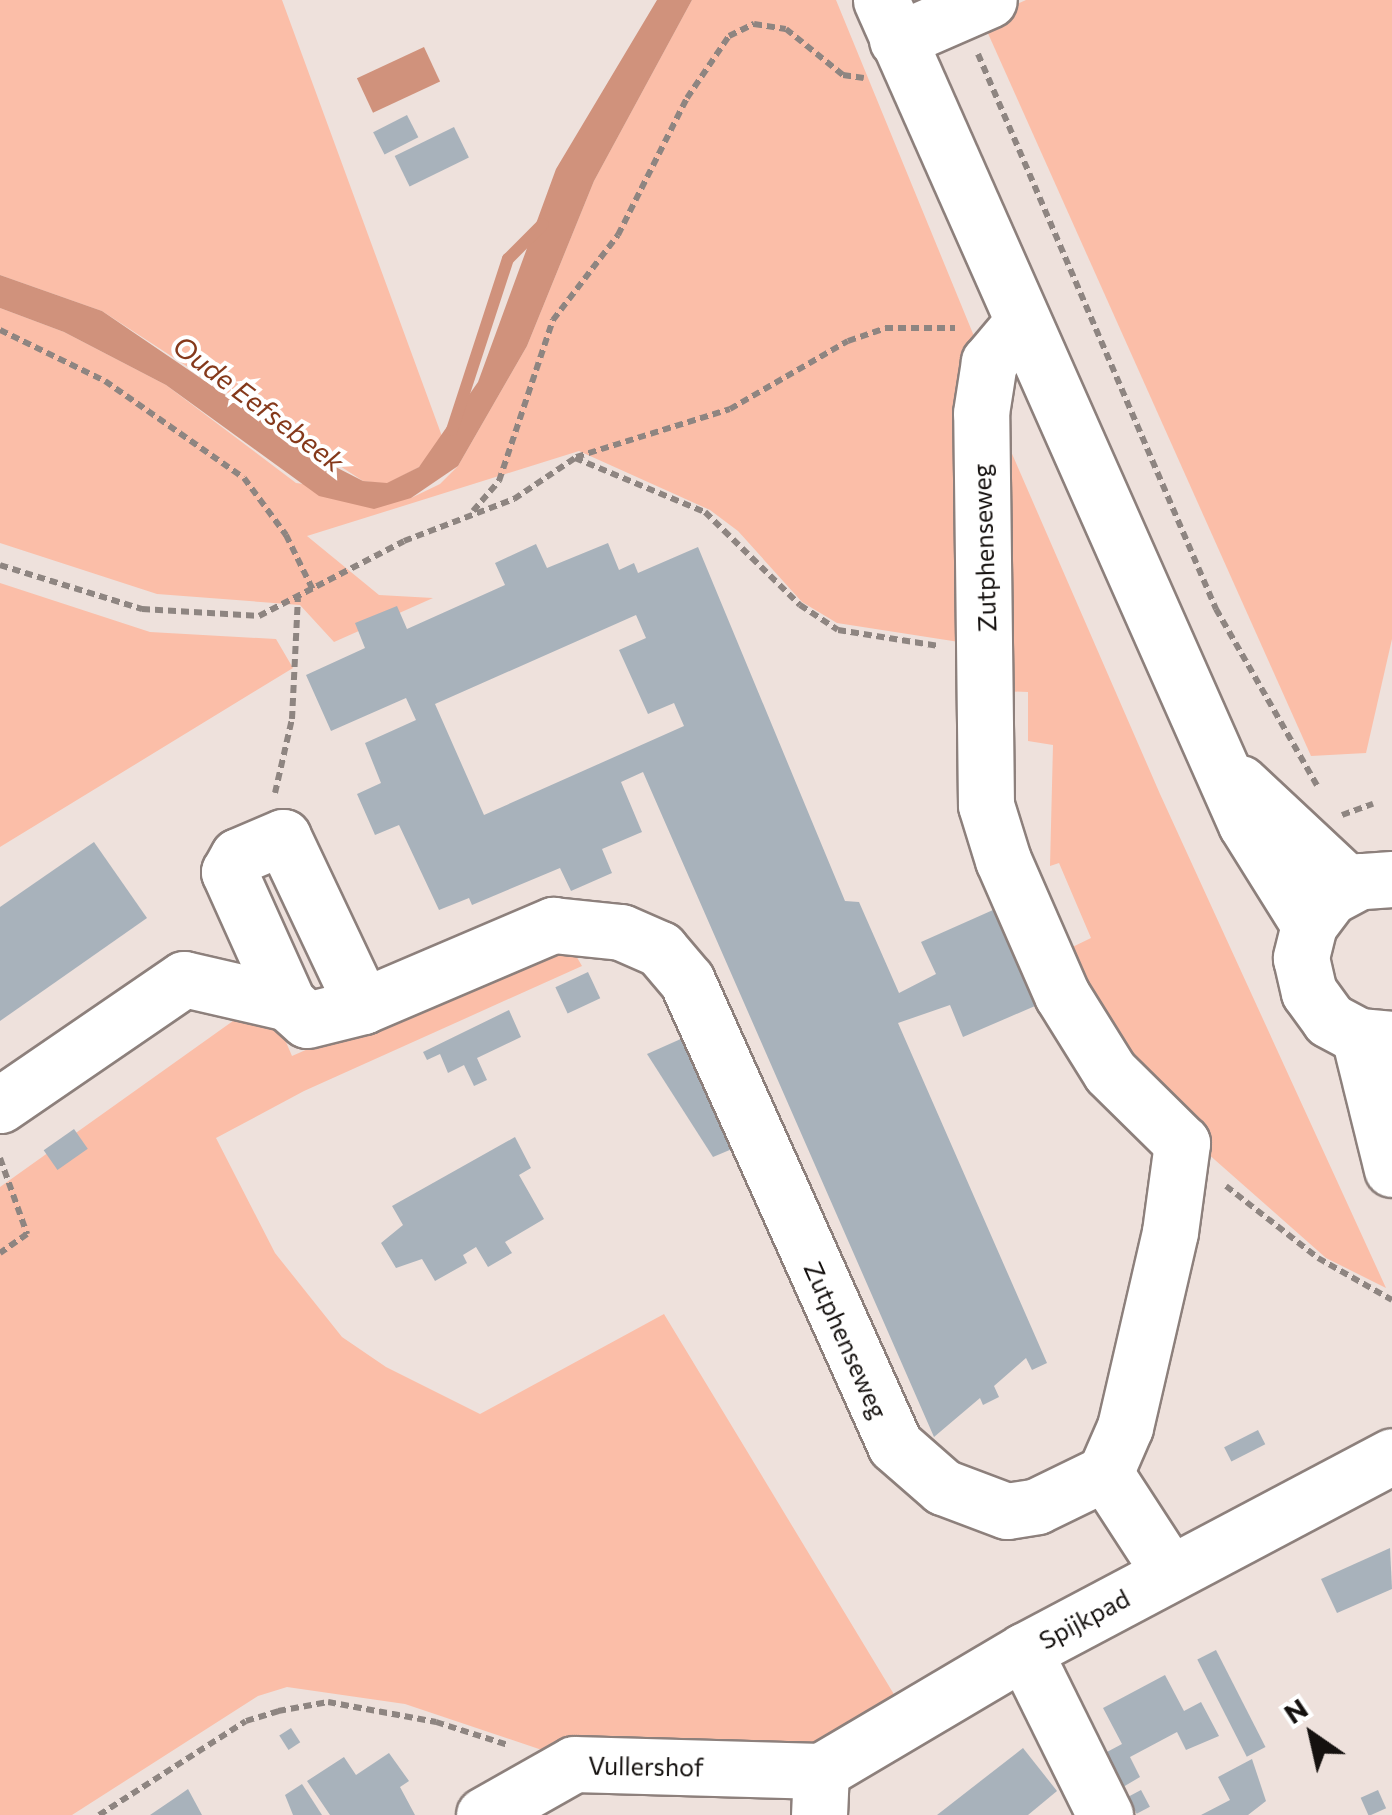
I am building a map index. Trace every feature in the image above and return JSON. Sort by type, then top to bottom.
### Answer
[{"type":"street","points":[[974,6],[883,39],[998,327],[1222,768],[1258,848],[1309,924]]},
{"type":"street","name":"Zutphenseweg","points":[[998,327],[980,413],[988,653],[984,784],[998,848],[1062,996],[1110,1072],[1182,1143]]},
{"type":"street","points":[[1222,768],[1370,882]]},
{"type":"street","points":[[288,1003],[229,872],[238,856],[283,836],[363,1006]]},
{"type":"street","points":[[1370,882],[1330,897],[1309,924],[1301,958],[1309,992],[1329,1020],[1376,1037],[1392,1169]]},
{"type":"street","name":"Zutphenseweg","points":[[0,1105],[184,978],[288,1003],[307,1020],[363,1006],[553,925],[598,927],[660,949],[703,1012],[896,1444],[943,1487],[1007,1511],[1036,1506],[1105,1473]]},
{"type":"street","points":[[1170,1574],[1105,1473],[1125,1427],[1170,1232],[1182,1143]]},
{"type":"street","name":"Spijkpad","points":[[820,1793],[1024,1651],[1392,1456]]},
{"type":"street","points":[[1024,1651],[1105,1815]]},
{"type":"street","name":"Vullershof","points":[[484,1815],[545,1775],[574,1764],[820,1793]]},
{"type":"path","points":[[974,6],[1216,608],[1322,796]]},
{"type":"path","points":[[472,512],[499,481],[553,320],[618,235],[687,98],[729,36],[754,24],[786,29],[842,76],[883,39]]},
{"type":"path","points":[[0,565],[142,609],[208,616],[259,616],[472,512],[514,499],[575,458],[730,410],[848,341],[885,328],[998,327]]},
{"type":"path","points":[[0,330],[105,380],[244,478],[286,535],[313,590]]},
{"type":"path","points":[[575,458],[706,512],[800,605],[838,630],[988,653]]},
{"type":"path","points":[[283,836],[274,815],[292,719],[298,597]]},
{"type":"path","points":[[1346,828],[1334,815],[1373,804]]},
{"type":"path","points":[[1182,1143],[1318,1258],[1392,1300]]},
{"type":"path","points":[[0,1158],[27,1234],[0,1252]]},
{"type":"path","points":[[99,1815],[246,1721],[328,1702],[436,1722],[517,1748],[545,1775]]},
{"type":"shaded area","points":[[0,0],[282,0],[443,439],[419,467],[387,484],[363,481],[102,311],[0,275]]},
{"type":"shaded area","points":[[657,0],[692,0],[594,181],[527,346],[458,466],[411,498],[374,509],[319,496],[166,385],[64,332],[0,308],[0,275],[102,311],[318,458],[363,481],[387,483],[419,467],[478,382],[556,169]]},
{"type":"shaded area","points":[[692,0],[836,0],[976,341],[972,644],[837,623],[802,602],[738,531],[710,510],[579,451],[307,536],[379,595],[433,598],[334,642],[300,605],[157,594],[0,543],[0,308],[64,332],[166,385],[296,483],[411,498],[440,484],[458,466],[527,346],[594,181]]},
{"type":"shaded area","points":[[1026,0],[1392,0],[1392,639],[1366,753],[1311,756],[982,20]]},
{"type":"shaded area","points":[[424,47],[440,81],[373,113],[357,78]]},
{"type":"shaded area","points":[[996,417],[1160,794],[1386,1288],[1326,1258],[1181,1130],[1058,954],[1091,938],[1059,863],[1050,866],[1053,745],[1028,741],[1028,692],[998,691]]},
{"type":"shaded area","points":[[0,583],[150,632],[276,639],[293,668],[0,847]]},
{"type":"shaded area","points":[[568,942],[582,966],[304,1091],[216,1138],[275,1253],[342,1337],[386,1367],[480,1414],[664,1314],[895,1696],[820,1748],[539,1749],[405,1704],[287,1687],[258,1696],[72,1815],[0,1815],[0,1187],[247,1011],[274,1014],[292,1056],[543,946]]},
{"type":"building","points":[[407,115],[418,137],[384,155],[373,132]]},
{"type":"building","points":[[454,127],[469,158],[410,186],[395,156]]},
{"type":"building","points":[[608,543],[619,570],[634,563],[638,573],[698,547],[845,901],[859,902],[899,993],[936,974],[921,942],[993,910],[1035,1006],[963,1037],[950,1005],[898,1023],[1047,1363],[1032,1370],[1026,1358],[994,1386],[999,1397],[983,1405],[980,1398],[934,1437],[643,772],[621,782],[642,832],[602,849],[612,873],[571,891],[560,868],[472,905],[469,898],[439,910],[399,825],[375,835],[357,794],[381,783],[365,743],[416,720],[406,698],[331,731],[306,675],[365,648],[355,623],[397,606],[407,629],[505,585],[495,563],[536,544],[547,568]],"holes":[[[636,615],[646,638],[619,650],[648,714],[674,703],[684,726],[484,815],[435,704]]]},
{"type":"building","points":[[94,842],[147,918],[0,1021],[0,907]]},
{"type":"building","points":[[588,972],[600,998],[568,1013],[555,987]]},
{"type":"building","points":[[509,1010],[521,1037],[477,1058],[487,1080],[474,1086],[464,1065],[448,1073],[440,1054],[427,1060],[423,1052]]},
{"type":"building","points":[[683,1038],[732,1149],[713,1157],[647,1054]]},
{"type":"building","points":[[74,1129],[88,1149],[57,1170],[44,1150]]},
{"type":"building","points":[[515,1137],[531,1168],[519,1175],[544,1219],[505,1242],[512,1253],[488,1267],[476,1247],[463,1255],[467,1263],[435,1281],[422,1259],[396,1268],[381,1243],[403,1225],[392,1206]]},
{"type":"building","points":[[1258,1430],[1265,1444],[1231,1462],[1224,1447]]},
{"type":"building","points":[[1390,1548],[1392,1589],[1337,1613],[1321,1579]]},
{"type":"building","points":[[1216,1650],[1265,1747],[1247,1757],[1197,1660]]},
{"type":"building","points":[[1165,1675],[1184,1711],[1201,1702],[1219,1736],[1186,1750],[1177,1732],[1130,1757],[1140,1777],[1123,1787],[1105,1753],[1122,1744],[1103,1708]]},
{"type":"building","points":[[291,1728],[300,1742],[289,1750],[279,1736]]},
{"type":"building","points":[[1023,1748],[1057,1791],[1028,1815],[937,1815]]},
{"type":"building","points":[[389,1753],[409,1781],[400,1787],[415,1815],[330,1815],[307,1781],[344,1757],[356,1775]]},
{"type":"building","points":[[1252,1759],[1266,1801],[1248,1815],[1201,1815],[1230,1800],[1218,1777]]},
{"type":"building","points":[[302,1784],[322,1815],[293,1815],[285,1795]]},
{"type":"building","points":[[188,1789],[202,1815],[150,1815],[178,1796]]},
{"type":"building","points":[[1141,1790],[1150,1807],[1137,1814],[1128,1797]]},
{"type":"building","points":[[1378,1790],[1386,1808],[1368,1815],[1361,1798]]},
{"type":"waterway","name":"Oude Eefsebeek","points":[[452,430],[508,259],[543,224]]}]
